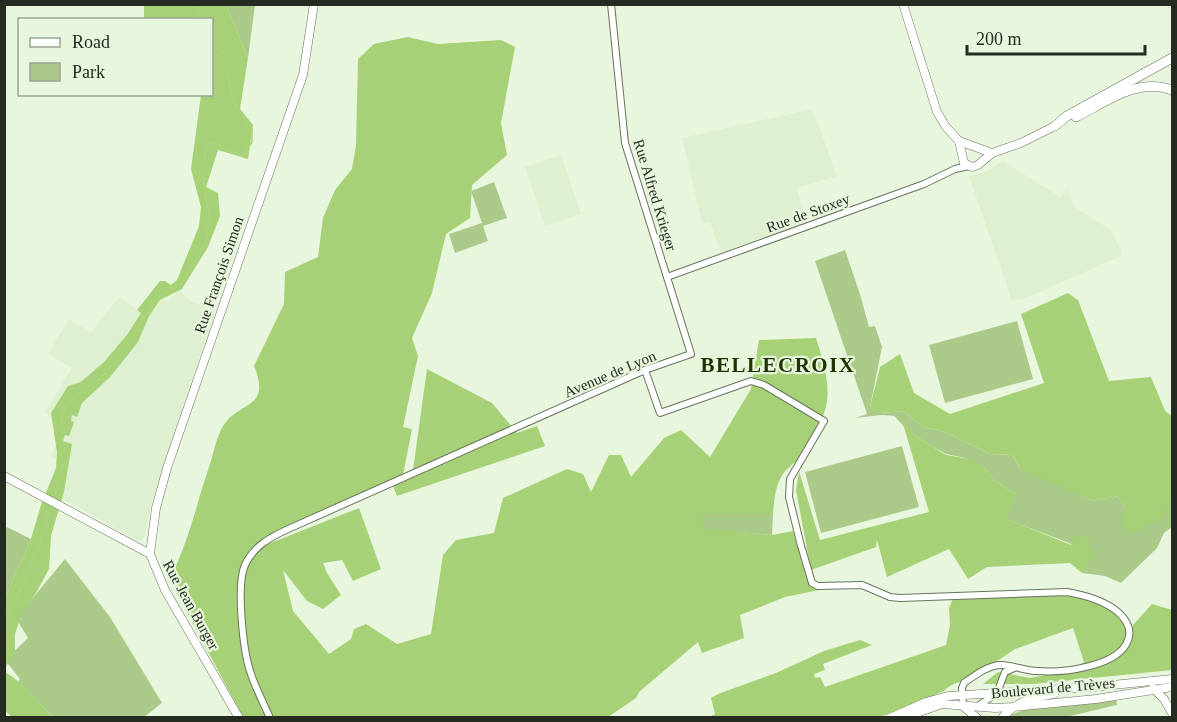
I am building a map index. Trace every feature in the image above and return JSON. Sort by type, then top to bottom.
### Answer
[{"type":"highway","points":[[1055,126],[1067,116],[1173,58]]},
{"type":"highway","points":[[1055,126],[1140,87],[1161,86],[1173,90]]},
{"type":"main road","name":"Rue François Simon","points":[[150,554],[156,508],[167,468],[303,75],[314,4]]},
{"type":"main road","points":[[903,4],[937,112],[946,127],[959,141],[992,153]]},
{"type":"main road","points":[[959,141],[964,163],[969,166],[978,165],[992,153],[1021,143],[1055,126]]},
{"type":"main road","points":[[962,155],[970,146]]},
{"type":"main road","points":[[980,150],[983,155],[982,161]]},
{"type":"main road","name":"Rue Jean Burger","points":[[4,476],[150,554],[165,590],[239,717]]},
{"type":"main road","name":"Boulevard de Trèves","points":[[890,717],[937,698],[962,694],[1173,679]]},
{"type":"main road","points":[[1144,682],[1156,690],[1173,713]]},
{"type":"main road","points":[[1002,717],[1013,707],[1026,700],[1084,687]]},
{"type":"main road","name":"Boulevard de Trèves","points":[[903,717],[942,704],[1013,707],[1096,699],[1173,687]]},
{"type":"main road","points":[[963,706],[976,717]]},
{"type":"street","name":"Rue Alfred Krieger","points":[[611,4],[625,143],[691,354]]},
{"type":"street","points":[[955,170],[962,155]]},
{"type":"street","name":"Rue de Stoxey","points":[[668,277],[969,166]]},
{"type":"street","name":"Avenue de Lyon","points":[[270,717],[248,665],[240,600],[241,576],[245,564],[261,544],[286,530],[645,370],[691,354]]},
{"type":"street","points":[[645,370],[660,413],[744,383],[757,382],[824,421],[790,479],[789,497],[812,584],[818,586],[857,585],[890,597],[900,598],[1053,591],[1087,596],[1111,607],[1124,617],[1128,624],[1130,636],[1120,654],[1099,663],[1050,671],[1001,665],[990,667],[964,683],[963,706]]},
{"type":"street","points":[[976,707],[997,693],[1005,672],[1015,668]]},
{"type":"shaded area","points":[[808,110],[814,113],[837,176],[797,188],[806,222],[721,253],[710,222],[702,224],[682,138]]},
{"type":"shaded area","points":[[561,155],[581,214],[545,226],[525,167]]},
{"type":"shaded area","points":[[1003,161],[1060,197],[1068,188],[1073,206],[1111,230],[1121,256],[1024,299],[1012,301],[969,176],[985,172]]},
{"type":"shaded area","points":[[179,290],[189,300],[215,311],[167,453],[144,538],[138,541],[60,497],[69,463],[50,457],[60,430],[45,411],[72,368],[48,354],[69,319],[91,333],[119,297],[148,317],[160,300],[168,301]]},
{"type":"green space","points":[[144,5],[226,5],[248,58],[240,109],[253,125],[248,159],[218,150],[206,187],[218,193],[220,216],[208,247],[182,289],[160,300],[149,316],[138,342],[110,377],[82,403],[77,417],[72,415],[71,421],[74,422],[69,436],[65,435],[63,441],[72,444],[64,492],[51,536],[49,569],[22,613],[15,634],[15,653],[5,668],[5,599],[31,539],[41,505],[56,468],[57,452],[51,413],[68,386],[81,382],[104,362],[127,335],[141,313],[137,310],[160,281],[171,285],[177,280],[199,226],[201,207],[191,169],[201,96],[213,96],[213,18],[144,18]]},
{"type":"green space","points":[[226,5],[255,5],[248,58]]},
{"type":"green space","points":[[408,37],[438,44],[501,40],[515,47],[501,123],[507,155],[472,185],[470,218],[446,234],[432,293],[412,338],[418,356],[403,427],[412,429],[402,480],[412,477],[427,369],[492,403],[517,433],[537,426],[545,446],[397,496],[391,481],[279,529],[263,546],[359,508],[381,569],[353,581],[342,560],[323,563],[341,595],[323,609],[307,601],[283,570],[293,611],[329,654],[351,639],[354,629],[366,624],[397,644],[431,634],[443,555],[456,540],[494,533],[503,498],[567,469],[583,474],[591,492],[609,455],[621,455],[631,477],[664,438],[681,430],[710,457],[751,389],[759,340],[816,338],[822,357],[827,388],[824,413],[819,426],[799,458],[780,478],[775,494],[773,514],[703,514],[702,528],[772,535],[793,531],[806,577],[813,587],[824,589],[785,597],[740,615],[744,638],[702,653],[698,642],[639,692],[636,698],[608,717],[243,717],[176,592],[172,574],[189,532],[219,434],[230,418],[251,403],[259,390],[254,366],[284,304],[285,272],[318,257],[323,218],[335,190],[352,169],[356,145],[358,59],[374,44]]},
{"type":"green space","points":[[494,182],[507,218],[483,226],[488,241],[455,253],[449,234],[482,223],[471,191]]},
{"type":"green space","points":[[845,250],[869,327],[875,326],[882,347],[870,407],[881,413],[903,411],[923,427],[945,432],[990,454],[1012,455],[1019,466],[1093,501],[1118,496],[1126,509],[1167,503],[1172,499],[1172,527],[1164,533],[1157,548],[1121,583],[1105,576],[1082,573],[1095,553],[1006,519],[1015,493],[993,480],[984,467],[933,447],[914,435],[894,416],[855,418],[867,414],[815,261]]},
{"type":"green space","points":[[1068,293],[1078,300],[1109,381],[1151,377],[1165,411],[1172,416],[1172,499],[1167,503],[1164,517],[1137,531],[1128,532],[1121,519],[1126,509],[1118,496],[1093,501],[1022,470],[1012,455],[990,454],[945,432],[923,427],[903,411],[881,413],[872,411],[870,407],[880,367],[900,354],[914,393],[950,414],[1044,383],[1021,314]]},
{"type":"green space","points":[[1017,321],[1033,379],[945,403],[929,345]]},
{"type":"green space","points":[[895,416],[914,435],[946,455],[970,459],[984,467],[993,480],[1015,493],[1007,519],[1071,545],[1076,535],[1089,537],[1089,546],[1096,553],[1082,573],[1070,563],[987,567],[968,579],[949,549],[887,577],[877,540],[876,547],[811,570],[796,490],[799,471],[820,540],[929,512],[904,427]]},
{"type":"green space","points":[[902,446],[919,507],[821,533],[805,472]]},
{"type":"green space","points":[[702,514],[773,514],[772,535],[702,529]]},
{"type":"green space","points":[[7,527],[31,539],[5,599],[4,531]]},
{"type":"green space","points":[[65,559],[110,617],[162,703],[144,717],[53,717],[18,681],[20,679],[5,660],[28,638],[17,617]]},
{"type":"green space","points":[[1053,591],[1087,596],[1118,612],[1131,635],[1133,625],[1152,604],[1172,610],[1172,670],[1033,684],[983,684],[998,672],[1030,678],[1097,665],[1075,668],[1084,662],[1073,628],[1015,649],[967,681],[954,684],[944,691],[880,717],[707,718],[715,714],[711,698],[718,694],[776,673],[824,651],[860,640],[872,645],[823,664],[825,670],[814,674],[815,678],[820,677],[825,687],[946,645],[950,625],[949,608],[954,596]]},
{"type":"green space","points":[[4,671],[18,681],[53,717],[12,717],[5,711]]},
{"type":"green space","points":[[1116,698],[1117,705],[1066,717],[1007,718],[1015,713],[1042,706]]},
{"type":"waterway","points":[[195,4],[200,18]]},
{"type":"waterway","points":[[66,431],[62,424],[62,417],[67,404],[106,373],[129,344],[152,303],[162,294],[181,284],[205,245],[210,218],[203,168],[207,145],[212,142],[243,156],[252,142],[252,129],[232,98],[226,55],[213,46]]},
{"type":"waterway","points":[[53,499],[64,462]]},
{"type":"waterway","points":[[4,620],[32,564],[51,506]]},
{"type":"district","name":"BELLECROIX","points":[[778,365]]}]
